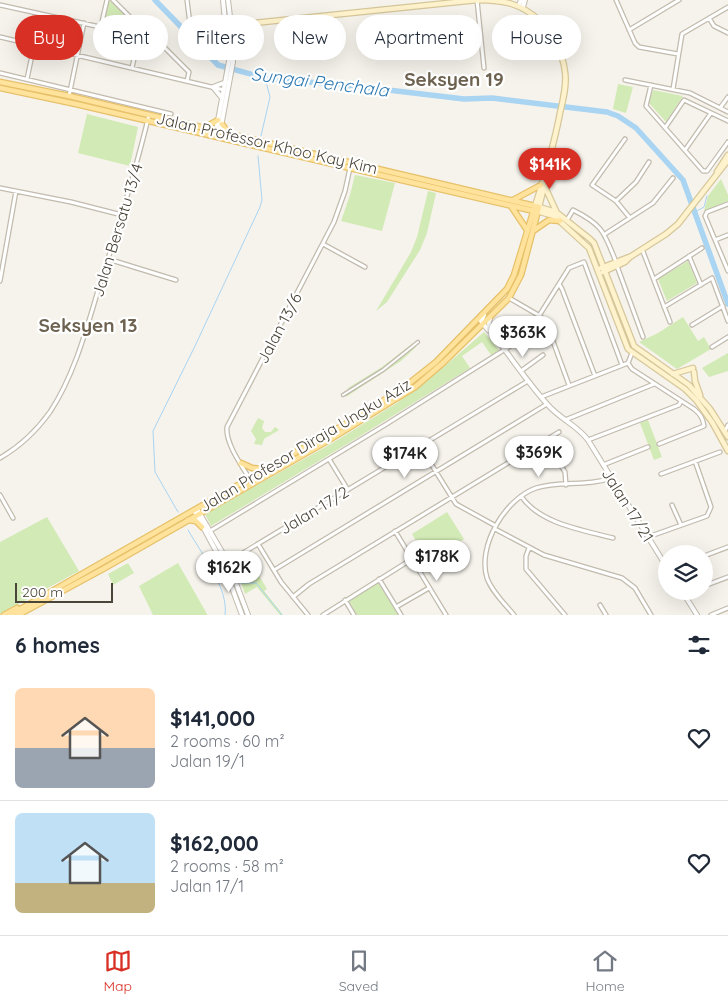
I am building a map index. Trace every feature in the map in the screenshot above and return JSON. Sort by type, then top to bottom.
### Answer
[{"type":"main road","points":[[264,21],[477,0],[491,0],[521,6],[544,24],[557,45],[565,72],[560,115],[536,208]]},
{"type":"main road","name":"Jalan Professor Khoo Kay Kim","points":[[0,82],[69,96],[231,141],[536,208]]},
{"type":"main road","name":"Jalan Professor Khoo Kay Kim","points":[[0,88],[229,134],[511,203]]},
{"type":"main road","points":[[202,128],[210,126],[218,120]]},
{"type":"main road","points":[[222,124],[229,134]]},
{"type":"main road","points":[[198,133],[212,135],[218,132],[231,141]]},
{"type":"main road","points":[[713,180],[728,155]]},
{"type":"main road","points":[[599,272],[642,249],[678,224],[728,160]]},
{"type":"main road","points":[[543,186],[511,203],[529,231],[549,220],[560,221]]},
{"type":"main road","points":[[543,186],[556,212]]},
{"type":"main road","points":[[536,208],[556,212],[594,243],[632,343],[689,385],[701,397],[728,437]]},
{"type":"main road","points":[[536,208],[560,221],[586,244],[599,272],[628,349],[685,389],[696,400],[723,439],[728,451]]},
{"type":"main road","name":"Jalan Profesor Diraja Ungku Aziz","points":[[10,615],[33,608],[186,521],[250,478],[356,418],[402,389],[441,359],[503,295],[514,276],[536,208]]},
{"type":"main road","name":"Jalan Profesor Diraja Ungku Aziz","points":[[18,615],[71,580],[253,484],[364,420],[415,387],[444,362],[509,298],[521,275],[529,231]]},
{"type":"main road","points":[[673,374],[694,370],[695,381],[701,397]]},
{"type":"main road","points":[[241,463],[256,470],[266,469]]},
{"type":"main road","points":[[186,521],[196,521],[202,526]]},
{"type":"main road","points":[[4,615],[71,580]]},
{"type":"street","points":[[104,15],[107,0]]},
{"type":"street","points":[[113,0],[128,15]]},
{"type":"street","points":[[187,0],[189,15]]},
{"type":"street","points":[[222,0],[226,15]]},
{"type":"street","points":[[228,0],[229,15]]},
{"type":"street","points":[[477,0],[484,68]]},
{"type":"street","points":[[521,6],[522,0]]},
{"type":"street","points":[[521,6],[525,0]]},
{"type":"street","points":[[617,0],[635,43],[639,47],[678,54]]},
{"type":"street","points":[[629,30],[679,0]]},
{"type":"street","points":[[0,4],[93,25]]},
{"type":"street","points":[[673,88],[682,34],[728,7]]},
{"type":"street","points":[[709,18],[714,26],[728,34]]},
{"type":"street","points":[[83,28],[84,23]]},
{"type":"street","points":[[0,37],[15,41]]},
{"type":"street","points":[[168,50],[189,72],[187,81]]},
{"type":"street","points":[[83,56],[224,90],[227,96]]},
{"type":"street","points":[[27,79],[31,60]]},
{"type":"street","points":[[69,96],[76,60]]},
{"type":"street","points":[[132,68],[134,60]]},
{"type":"street","points":[[218,132],[222,124],[231,60]]},
{"type":"street","points":[[0,73],[171,114]]},
{"type":"street","points":[[625,80],[673,88],[690,93],[728,112]]},
{"type":"street","points":[[213,87],[228,83]]},
{"type":"street","points":[[218,132],[222,98],[228,83]]},
{"type":"street","points":[[652,85],[646,106],[704,171],[708,171],[728,142]]},
{"type":"street","points":[[213,87],[222,98]]},
{"type":"street","points":[[720,108],[728,97]]},
{"type":"street","points":[[665,128],[684,100],[728,121]]},
{"type":"street","points":[[685,150],[711,113]]},
{"type":"street","name":"Jalan Bersatu 13/4","points":[[0,458],[31,434],[50,412],[77,356],[136,170],[148,118]]},
{"type":"street","points":[[625,139],[592,185],[616,201],[630,218]]},
{"type":"street","points":[[616,201],[636,182],[648,162]]},
{"type":"street","name":"Jalan 13/6","points":[[253,484],[230,443],[226,433],[227,427],[323,244],[340,208],[350,168]]},
{"type":"street","points":[[605,234],[653,203],[673,178]]},
{"type":"street","points":[[0,188],[122,215]]},
{"type":"street","points":[[0,281],[16,191]]},
{"type":"street","points":[[728,204],[705,214],[728,271]]},
{"type":"street","points":[[567,220],[573,210],[592,220],[605,234],[643,337]]},
{"type":"street","points":[[715,240],[728,235]]},
{"type":"street","points":[[323,244],[365,267]]},
{"type":"street","points":[[654,279],[702,248]]},
{"type":"street","points":[[642,249],[670,322]]},
{"type":"street","points":[[689,256],[701,285]]},
{"type":"street","points":[[108,259],[176,280]]},
{"type":"street","points":[[210,531],[329,459],[527,334],[569,268],[584,262],[622,365]]},
{"type":"street","points":[[664,307],[712,278],[728,321]]},
{"type":"street","points":[[559,284],[595,376]]},
{"type":"street","points":[[509,298],[540,316],[547,325],[569,385]]},
{"type":"street","points":[[692,325],[723,306]]},
{"type":"street","points":[[482,324],[485,314]]},
{"type":"street","points":[[490,317],[491,332]]},
{"type":"street","name":"Jalan 17/21","points":[[482,324],[505,349],[547,404],[565,420],[580,429],[658,553]]},
{"type":"street","points":[[712,347],[728,337]]},
{"type":"street","points":[[343,395],[383,370],[418,342]]},
{"type":"street","points":[[541,397],[628,363],[632,353]]},
{"type":"street","points":[[521,371],[543,355]]},
{"type":"street","points":[[628,363],[632,369],[699,413],[703,419],[704,426],[659,444]]},
{"type":"street","name":"Jalan 17/2","points":[[228,562],[528,380]]},
{"type":"street","points":[[565,420],[655,384]]},
{"type":"street","points":[[588,440],[679,405],[681,401]]},
{"type":"street","points":[[274,570],[547,404]]},
{"type":"street","points":[[725,431],[727,425]]},
{"type":"street","points":[[293,597],[309,584],[559,432]]},
{"type":"street","points":[[545,440],[565,472],[566,485]]},
{"type":"street","points":[[420,446],[456,504],[544,555],[622,578],[634,588],[649,614]]},
{"type":"street","points":[[603,465],[648,447]]},
{"type":"street","points":[[661,474],[720,452]]},
{"type":"street","points":[[329,459],[348,490]]},
{"type":"street","points":[[648,537],[707,516],[710,512],[711,507],[695,461]]},
{"type":"street","points":[[514,615],[492,588],[484,561],[496,528],[509,506],[521,496],[538,487],[593,483],[611,478]]},
{"type":"street","points":[[0,495],[13,518]]},
{"type":"street","points":[[521,496],[529,505],[551,519],[613,538]]},
{"type":"street","points":[[672,505],[681,525]]},
{"type":"street","points":[[197,512],[228,562],[248,615]]},
{"type":"street","points":[[197,512],[202,526],[226,570],[242,615]]},
{"type":"street","points":[[395,531],[446,615]]},
{"type":"street","points":[[258,544],[293,597],[308,615]]},
{"type":"street","points":[[713,553],[728,547]]},
{"type":"street","points":[[530,548],[526,556],[526,569],[565,615]]},
{"type":"street","points":[[323,615],[412,559]]},
{"type":"street","points":[[713,583],[728,577]]},
{"type":"street","points":[[379,579],[401,615]]},
{"type":"street","points":[[396,607],[429,588]]},
{"type":"street","points":[[345,600],[354,615]]},
{"type":"street","points":[[687,600],[697,615]]},
{"type":"street","points":[[600,605],[606,615]]},
{"type":"street","points":[[711,615],[728,608]]},
{"type":"green space","points":[[109,0],[125,15],[105,15]]},
{"type":"green space","points":[[618,84],[633,87],[626,113],[613,109]]},
{"type":"green space","points":[[653,90],[683,96],[666,122],[649,103]]},
{"type":"green space","points":[[87,114],[138,127],[130,166],[78,153]]},
{"type":"green space","points":[[355,175],[395,183],[382,231],[341,221]]},
{"type":"green space","points":[[721,179],[728,195],[728,201],[704,211],[708,196]]},
{"type":"green space","points":[[428,191],[436,193],[427,233],[420,250],[387,302],[376,311],[411,252],[417,237]]},
{"type":"green space","points":[[688,261],[697,283],[667,301],[658,279]]},
{"type":"green space","points":[[683,317],[698,341],[704,337],[711,349],[677,369],[639,342],[658,333]]},
{"type":"green space","points":[[484,332],[499,350],[491,355],[482,342],[462,356],[470,368],[211,526],[205,514],[331,444],[397,403],[446,365]]},
{"type":"green space","points":[[413,343],[416,347],[401,361],[346,397],[348,388],[382,367]]},
{"type":"green space","points":[[728,353],[728,371],[709,377],[702,368]]},
{"type":"green space","points":[[258,418],[264,421],[262,428],[265,432],[271,432],[275,427],[279,430],[264,439],[262,445],[254,444],[256,439],[251,431]]},
{"type":"green space","points":[[648,420],[662,457],[654,460],[640,423]]},
{"type":"green space","points":[[447,512],[464,539],[428,561],[412,534]]},
{"type":"green space","points":[[47,517],[79,571],[0,614],[0,542]]},
{"type":"green space","points":[[128,563],[134,573],[113,585],[108,574]]},
{"type":"green space","points":[[178,563],[207,615],[153,615],[139,586]]},
{"type":"green space","points":[[255,569],[267,589],[264,591],[283,615],[280,615],[257,587],[245,594],[239,577]]},
{"type":"green space","points":[[378,583],[399,615],[357,615],[349,601]]},
{"type":"waterway","name":"Sungai Penchala","points":[[155,0],[218,65],[265,78],[464,99],[492,98],[607,112],[618,116],[636,128],[683,180],[728,304]]},
{"type":"waterway","points":[[261,136],[270,97],[265,78]]},
{"type":"waterway","points":[[178,512],[155,472],[153,431],[260,207],[262,200],[258,156]]},
{"type":"waterway","points":[[695,212],[704,207],[707,196]]},
{"type":"waterway","points":[[188,530],[218,582],[223,594],[225,615]]},
{"type":"waterway","points":[[241,583],[256,583],[282,615]]},
{"type":"district","name":"Seksyen 19","points":[[454,79]]},
{"type":"district","name":"Seksyen 13","points":[[88,325]]}]
